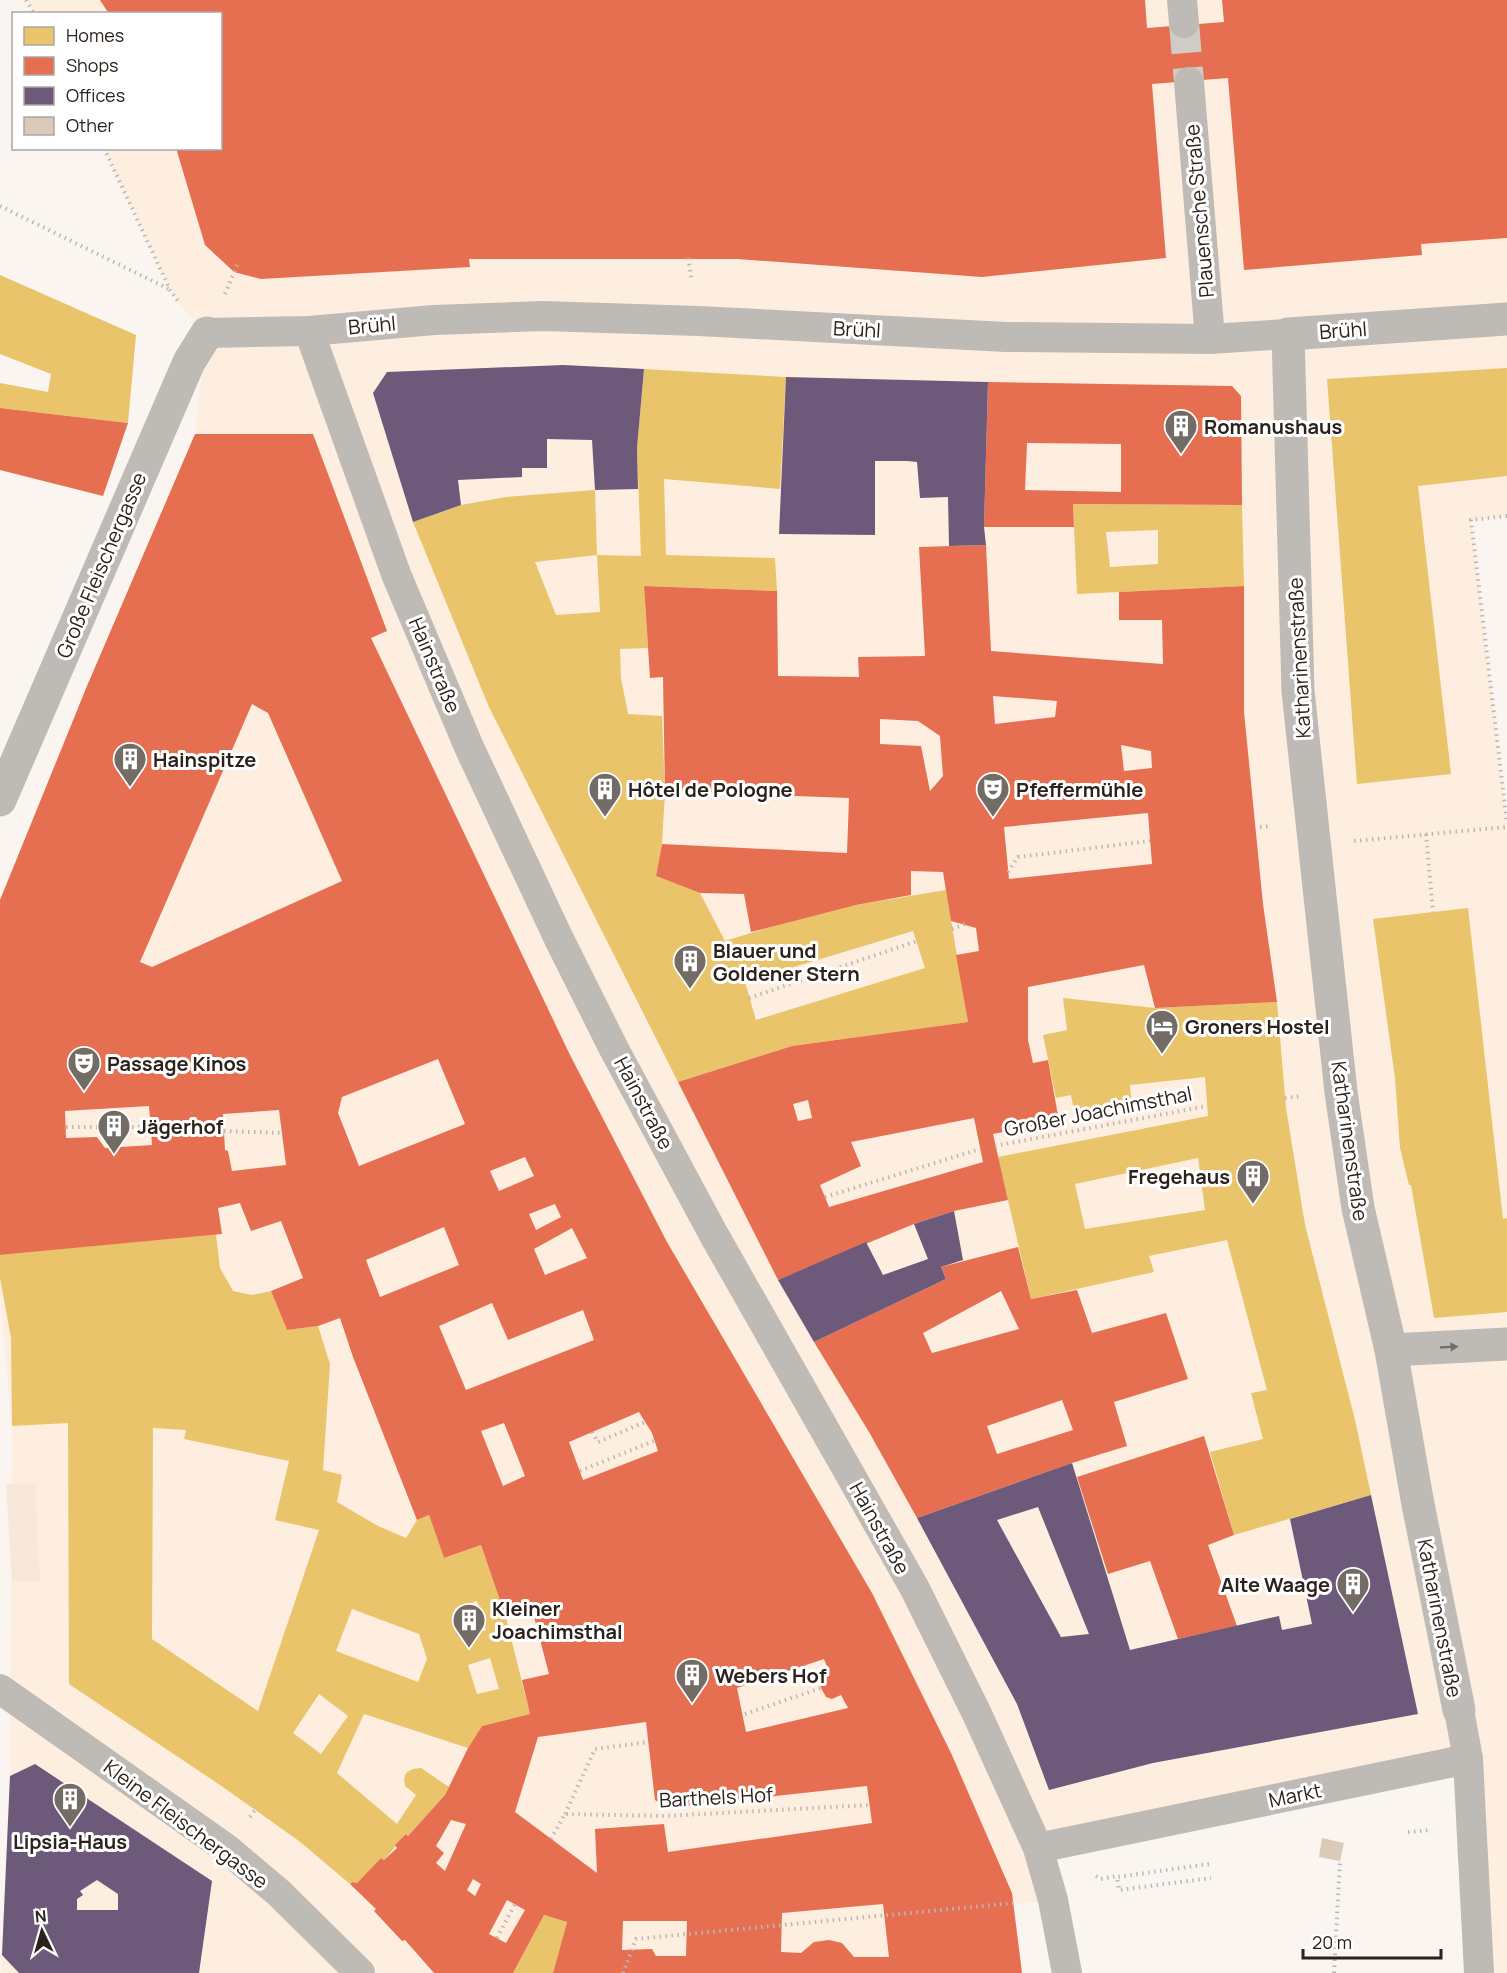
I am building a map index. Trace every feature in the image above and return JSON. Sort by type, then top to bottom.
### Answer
[{"type":"street","name":"Plauensche Straße","points":[[1189,82],[1210,339]]},
{"type":"street","name":"Brühl","points":[[207,333],[309,331],[434,320],[543,316],[699,321],[1006,337],[1210,339],[1507,319]]},
{"type":"street","name":"Hainstraße","points":[[309,331],[396,574],[469,747],[558,937],[614,1049],[714,1235],[914,1587],[978,1714],[1038,1848]]},
{"type":"street","name":"Große Fleischergasse","points":[[0,800],[189,362],[207,333]]},
{"type":"street","name":"Katharinenstraße","points":[[1288,334],[1298,691],[1341,1092],[1358,1208],[1391,1350],[1417,1499],[1468,1759]]},
{"type":"street","points":[[1391,1350],[1507,1344]]},
{"type":"street","name":"Kleine Fleischergasse","points":[[0,1689],[227,1849],[279,1893],[360,1973]]},
{"type":"street","name":"Markt","points":[[1038,1848],[1468,1759]]},
{"type":"street","points":[[1468,1759],[1479,1973]]},
{"type":"street","points":[[1038,1848],[1053,1900],[1067,1973]]},
{"type":"path","points":[[0,206],[170,290],[105,150]]},
{"type":"path","points":[[688,258],[692,281]]},
{"type":"path","points":[[223,299],[237,265]]},
{"type":"path","points":[[1315,844],[1507,825],[1471,520],[1507,516]]},
{"type":"path","points":[[1426,834],[1433,912]]},
{"type":"path","points":[[1008,872],[1018,857],[1150,841]]},
{"type":"path","points":[[952,929],[964,924]]},
{"type":"path","points":[[749,998],[917,941]]},
{"type":"path","name":"Großer Joachimsthal","points":[[995,1146],[1208,1106]]},
{"type":"path","points":[[66,1127],[151,1127]]},
{"type":"path","points":[[224,1131],[282,1132]]},
{"type":"path","name":"Großer Joachimsthal","points":[[825,1197],[980,1149]]},
{"type":"path","points":[[592,1432],[598,1442],[645,1422]]},
{"type":"path","points":[[580,1471],[654,1441]]},
{"type":"path","points":[[456,1635],[478,1629]]},
{"type":"path","points":[[745,1713],[821,1688]]},
{"type":"path","points":[[551,1839],[595,1749],[648,1742]]},
{"type":"path","name":"Barthels Hof","points":[[565,1814],[665,1815],[869,1805]]},
{"type":"path","points":[[1408,1832],[1441,1829]]},
{"type":"path","points":[[1335,1973],[1340,1861]]},
{"type":"path","points":[[1209,1864],[1117,1877],[1119,1890],[1211,1878]]},
{"type":"path","points":[[623,1973],[636,1939],[1053,1900]]},
{"type":"path","points":[[496,1938],[515,1904]]},
{"type":"shaded area","points":[[26,0],[1507,0],[1507,516],[1471,520],[1507,823],[1507,1973],[1480,1973],[1468,1760],[1038,1848],[1053,1900],[1013,1904],[1022,1973],[1,1973],[10,1776],[12,1426],[0,1301],[0,900],[195,434],[207,333],[170,290],[104,150],[222,150],[222,12],[33,12]]},
{"type":"shaded area","points":[[35,1483],[40,1581],[12,1582],[6,1484]]},
{"type":"building: Homes","points":[[0,275],[136,335],[128,423],[0,408],[0,383],[48,392],[51,374],[0,354]]},
{"type":"building: Homes","points":[[1507,368],[1507,476],[1418,486],[1451,774],[1357,784],[1327,379]]},
{"type":"building: Homes","points":[[644,369],[786,377],[780,489],[664,479],[666,555],[775,558],[777,591],[644,586],[648,648],[620,649],[621,678],[628,714],[662,716],[665,791],[662,844],[656,876],[700,893],[725,941],[780,924],[856,905],[946,890],[968,1022],[792,1046],[678,1082],[489,707],[413,522],[461,505],[506,497],[595,490],[597,555],[641,556],[637,448]],"holes":[[[597,555],[600,612],[556,615],[535,562]],[[913,931],[925,968],[756,1020],[745,982]]]},
{"type":"building: Homes","points":[[1073,504],[1242,505],[1244,586],[1077,594]],"holes":[[[1158,530],[1158,564],[1110,567],[1106,532]]]},
{"type":"building: Homes","points":[[1468,908],[1503,1219],[1507,1218],[1507,1312],[1434,1318],[1411,1185],[1409,1185],[1400,1148],[1395,1078],[1373,919]]},
{"type":"building: Homes","points":[[1063,998],[1155,1008],[1277,1002],[1286,1108],[1305,1225],[1355,1420],[1371,1495],[1234,1535],[1210,1452],[1263,1439],[1251,1393],[1267,1390],[1227,1240],[1149,1256],[1154,1272],[1031,1299],[998,1157],[1208,1116],[1205,1077],[1130,1085],[1132,1107],[1075,1116],[1071,1095],[1056,1098],[1043,1035],[1067,1030]],"holes":[[[1198,1158],[1205,1210],[1085,1229],[1075,1184]]]},
{"type":"building: Homes","points":[[216,1234],[220,1268],[233,1291],[252,1295],[271,1291],[287,1330],[318,1326],[330,1364],[323,1470],[342,1475],[337,1502],[378,1526],[406,1538],[417,1520],[429,1515],[444,1558],[481,1545],[506,1618],[530,1714],[482,1726],[468,1748],[364,1714],[337,1773],[397,1824],[416,1795],[405,1786],[404,1778],[407,1772],[421,1768],[449,1787],[445,1795],[408,1836],[406,1834],[384,1860],[381,1858],[357,1883],[350,1884],[299,1841],[69,1684],[68,1423],[12,1426],[11,1338],[0,1278],[0,1255]],"holes":[[[153,1428],[186,1430],[184,1439],[289,1461],[275,1520],[319,1530],[258,1711],[152,1639]],[[477,1601],[486,1630],[464,1638],[455,1608]],[[352,1609],[419,1634],[427,1659],[418,1682],[336,1651]],[[490,1658],[499,1689],[477,1694],[468,1665]],[[319,1694],[348,1716],[321,1754],[293,1733]]]},
{"type":"building: Homes","points":[[544,1915],[567,1922],[553,1973],[513,1973]]},
{"type":"building: Shops","points":[[100,0],[1145,0],[1147,28],[1224,22],[1222,0],[1507,0],[1507,238],[1421,244],[1422,255],[1244,270],[1228,78],[1152,84],[1166,258],[982,277],[737,259],[469,259],[470,267],[261,279],[234,272],[205,245],[177,150],[222,150],[222,12],[108,12]]},
{"type":"building: Shops","name":"Romanushaus","points":[[988,382],[1232,386],[1241,396],[1242,505],[1073,504],[1074,527],[984,527]],"holes":[[[1027,443],[1121,444],[1121,492],[1025,490]]]},
{"type":"building: Shops","points":[[0,408],[128,423],[103,496],[0,470]]},
{"type":"building: Shops","points":[[195,434],[313,434],[387,631],[371,638],[570,1055],[667,1242],[872,1593],[951,1753],[1012,1893],[1022,1973],[553,1973],[567,1922],[544,1915],[513,1973],[434,1973],[350,1884],[357,1883],[381,1858],[384,1860],[397,1848],[395,1845],[406,1834],[408,1836],[445,1795],[468,1748],[482,1726],[530,1714],[522,1680],[549,1674],[532,1609],[506,1618],[481,1545],[444,1558],[429,1515],[417,1520],[340,1318],[318,1326],[287,1330],[271,1291],[303,1278],[281,1221],[251,1231],[240,1203],[218,1208],[222,1234],[0,1255],[0,900],[87,686]],"holes":[[[252,704],[268,713],[342,881],[152,967],[140,962]],[[438,1059],[465,1124],[359,1166],[338,1113],[342,1097]],[[149,1106],[152,1145],[105,1148],[97,1137],[66,1138],[65,1111]],[[279,1110],[286,1165],[232,1171],[228,1151],[225,1150],[223,1114]],[[525,1157],[534,1176],[499,1191],[490,1171]],[[555,1204],[561,1217],[536,1230],[529,1214]],[[444,1227],[459,1265],[380,1297],[366,1260]],[[572,1228],[587,1258],[545,1275],[534,1249]],[[492,1303],[508,1340],[583,1310],[594,1340],[466,1390],[439,1326]],[[639,1412],[652,1433],[658,1451],[583,1480],[569,1442]],[[504,1423],[525,1476],[503,1486],[481,1431]],[[824,1659],[829,1671],[821,1676],[819,1681],[821,1688],[826,1697],[832,1699],[841,1695],[848,1708],[746,1732],[737,1688]],[[646,1722],[655,1800],[667,1808],[867,1786],[872,1823],[668,1852],[664,1824],[595,1829],[597,1873],[515,1812],[538,1737]],[[451,1820],[466,1824],[445,1871],[436,1863],[444,1853],[436,1846]],[[473,1879],[481,1884],[475,1896],[467,1890]],[[507,1900],[525,1910],[506,1943],[489,1934]],[[883,1904],[889,1957],[854,1957],[842,1943],[829,1940],[814,1942],[801,1953],[781,1952],[782,1913]],[[623,1921],[687,1921],[686,1956],[656,1956],[652,1949],[622,1950]]]},
{"type":"building: Shops","points":[[986,545],[991,651],[1163,664],[1162,620],[1119,620],[1119,592],[1244,586],[1244,712],[1263,904],[1277,1002],[1155,1008],[1144,965],[1028,987],[1028,1040],[1033,1063],[1048,1060],[1059,1121],[993,1134],[1008,1200],[954,1211],[914,1224],[778,1280],[678,1082],[792,1046],[968,1022],[956,955],[979,951],[976,928],[951,921],[943,872],[911,871],[911,895],[856,905],[751,932],[744,894],[700,893],[656,876],[662,844],[847,853],[849,798],[665,791],[663,677],[650,678],[644,586],[777,591],[778,676],[859,677],[858,657],[925,656],[919,547]],"holes":[[[993,696],[1057,701],[1055,717],[995,724]],[[880,719],[918,721],[940,736],[943,776],[930,791],[921,746],[880,744]],[[1121,745],[1151,751],[1152,768],[1124,771]],[[1148,813],[1152,864],[1009,879],[1004,827]],[[808,1100],[812,1118],[798,1121],[793,1104]],[[974,1118],[983,1162],[829,1207],[820,1185],[861,1166],[851,1142]]]},
{"type":"building: Shops","points":[[1018,1247],[1031,1299],[1077,1290],[1092,1333],[1166,1313],[1188,1379],[1114,1402],[1127,1446],[917,1518],[869,1432],[814,1342],[946,1279],[941,1267]],"holes":[[[1001,1291],[1019,1329],[932,1353],[923,1333]],[[1062,1400],[1073,1430],[997,1454],[987,1426]]]},
{"type":"building: Shops","points":[[1204,1436],[1234,1535],[1208,1545],[1237,1626],[1178,1639],[1150,1561],[1108,1574],[1077,1477]]},
{"type":"building: Offices","points":[[563,365],[644,369],[637,448],[638,489],[595,490],[592,440],[547,439],[547,468],[522,468],[522,477],[458,480],[461,505],[413,522],[373,393],[387,372]]},
{"type":"building: Offices","points":[[786,377],[988,382],[984,527],[986,545],[949,546],[948,497],[920,498],[917,462],[907,461],[875,461],[875,535],[779,534]]},
{"type":"building: Offices","points":[[954,1211],[963,1260],[941,1267],[946,1279],[814,1342],[778,1280],[866,1242],[883,1275],[928,1259],[914,1224]]},
{"type":"building: Offices","points":[[1072,1463],[1130,1650],[1279,1616],[1282,1630],[1312,1624],[1290,1519],[1371,1495],[1418,1714],[1153,1763],[1049,1790],[1017,1704],[917,1518]],"holes":[[[1038,1507],[1089,1634],[1061,1637],[997,1520]]]},
{"type":"building: Offices","name":"Lipsia-Haus","points":[[35,1764],[212,1881],[199,1973],[19,1973],[2,1955],[10,1776]],"holes":[[[97,1880],[118,1894],[118,1910],[77,1910],[77,1899],[83,1895],[80,1891]]]},
{"type":"building: Other","points":[[1322,1838],[1344,1843],[1340,1861],[1319,1857]]},
{"type":"tunnel","points":[[1184,23],[1189,82]]},
{"type":"place","name":"Romanushaus","points":[[1181,455]]},
{"type":"place","name":"Hainspitze","points":[[130,788]]},
{"type":"place","name":"Hôtel de Pologne","points":[[605,818]]},
{"type":"place","name":"Pfeffermühle","points":[[993,818]]},
{"type":"place","name":"Blauer und Goldener Stern","points":[[690,990]]},
{"type":"place","name":"Groners Hostel","points":[[1162,1055]]},
{"type":"place","name":"Passage Kinos","points":[[84,1092]]},
{"type":"place","name":"Jägerhof","points":[[114,1155]]},
{"type":"place","name":"Fregehaus","points":[[1253,1205]]},
{"type":"place","name":"Alte Waage","points":[[1353,1613]]},
{"type":"place","name":"Kleiner Joachimsthal","points":[[469,1649]]},
{"type":"place","name":"Webers Hof","points":[[692,1704]]},
{"type":"place","name":"Lipsia-Haus","points":[[70,1828]]}]
